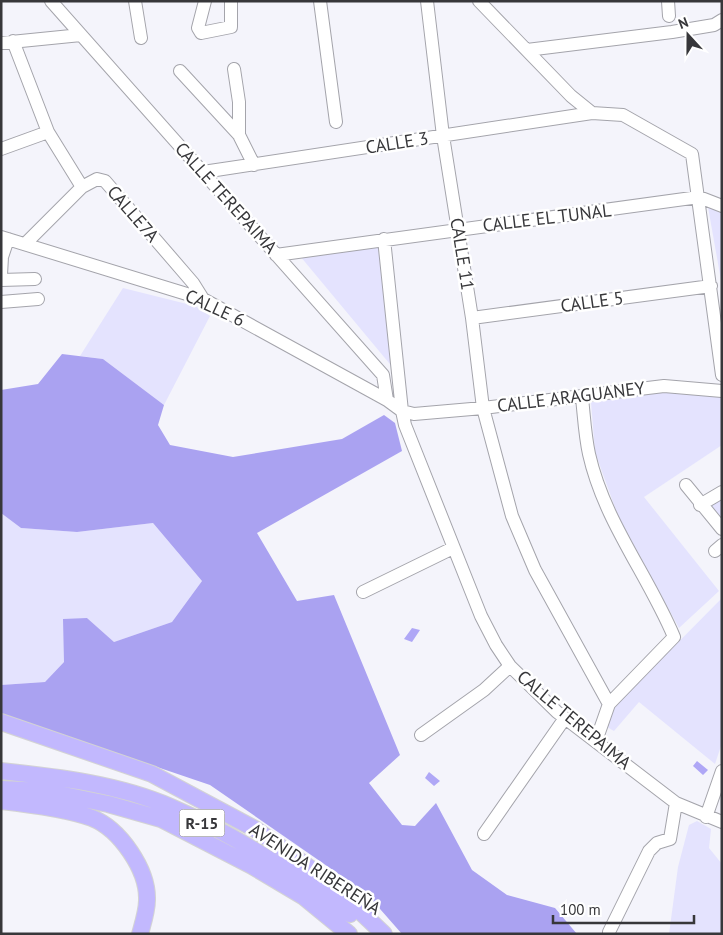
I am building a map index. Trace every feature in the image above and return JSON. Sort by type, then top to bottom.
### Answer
[{"type":"main road","points":[[1,722],[152,774],[255,829],[328,881],[384,934]]},
{"type":"main road","name":"AVENIDA RIBEREÑA","points":[[1,772],[50,776],[116,790],[170,807],[220,831],[312,887],[378,934]]},
{"type":"main road","name":"AVENIDA RIBEREÑA","points":[[1,789],[44,791],[108,804],[161,820],[252,866],[304,897],[349,934]]},
{"type":"main road","points":[[1,801],[27,804],[93,818],[121,839],[141,868],[148,899],[140,934]]},
{"type":"street","name":"CALLE TEREPAIMA","points":[[51,1],[383,375],[387,400]]},
{"type":"street","points":[[135,1],[141,38]]},
{"type":"street","points":[[205,1],[198,28],[201,33],[231,28],[231,1]]},
{"type":"street","points":[[320,1],[336,122]]},
{"type":"street","name":"CALLE 11","points":[[428,1],[443,136],[459,229],[483,408]]},
{"type":"street","points":[[479,1],[571,96],[592,114],[623,115],[692,154],[722,375]]},
{"type":"street","points":[[668,1],[670,16]]},
{"type":"street","points":[[527,50],[672,32],[714,25],[722,20]]},
{"type":"street","points":[[7,42],[81,35]]},
{"type":"street","name":"CALLE7A","points":[[7,42],[48,132],[82,187],[97,179],[105,181],[193,283],[203,299]]},
{"type":"street","points":[[234,69],[239,102],[240,135]]},
{"type":"street","points":[[180,71],[240,135],[254,165]]},
{"type":"street","points":[[213,107],[239,102]]},
{"type":"street","name":"CALLE 3","points":[[203,172],[592,114]]},
{"type":"street","points":[[1,149],[48,132]]},
{"type":"street","points":[[25,244],[82,187]]},
{"type":"street","points":[[699,197],[722,206]]},
{"type":"street","name":"CALLE EL TUNAL","points":[[276,254],[699,197]]},
{"type":"street","points":[[1,275],[5,238]]},
{"type":"street","name":"CALLE 6","points":[[5,238],[203,299],[387,400]]},
{"type":"street","name":"CALLE TEREPAIMA","points":[[384,239],[405,425],[482,616],[510,666],[565,718],[676,803],[722,822]]},
{"type":"street","points":[[1,280],[35,279]]},
{"type":"street","name":"CALLE 5","points":[[472,318],[711,286]]},
{"type":"street","points":[[1,302],[38,300]]},
{"type":"street","name":"CALLE ARAGUANEY","points":[[609,704],[535,570],[512,516],[483,408],[582,398],[664,386],[722,391]]},
{"type":"street","points":[[582,398],[589,454],[600,488],[617,529],[661,606],[674,637],[609,704],[596,740]]},
{"type":"street","points":[[387,400],[402,411],[414,414],[483,408]]},
{"type":"street","points":[[686,486],[722,529]]},
{"type":"street","points":[[700,505],[722,492]]},
{"type":"street","points":[[363,592],[453,548]]},
{"type":"street","points":[[421,735],[484,690],[510,666]]},
{"type":"street","points":[[484,834],[565,718]]},
{"type":"street","points":[[706,817],[722,770]]},
{"type":"street","points":[[610,932],[649,851],[657,843],[670,839],[676,803]]},
{"type":"shaded area","points":[[708,207],[722,212],[722,286]]},
{"type":"shaded area","points":[[379,245],[394,369],[300,256]]},
{"type":"shaded area","points":[[123,288],[195,306],[210,316],[164,405],[103,359],[80,356]]},
{"type":"shaded area","points":[[62,354],[103,359],[164,405],[158,425],[170,445],[233,457],[342,439],[384,415],[395,423],[402,451],[257,533],[297,601],[334,595],[400,755],[369,783],[402,825],[415,826],[436,803],[472,870],[507,895],[555,908],[577,934],[402,934],[366,893],[210,785],[1,714],[1,685],[45,682],[64,662],[63,619],[87,618],[114,642],[172,622],[202,581],[153,523],[77,532],[21,528],[1,513],[1,390],[38,384]]},
{"type":"shaded area","points":[[666,392],[722,397],[722,445],[644,497],[719,591],[679,628],[618,516],[595,452],[591,402]]},
{"type":"shaded area","points":[[722,498],[722,520],[709,506]]},
{"type":"shaded area","points":[[1,513],[21,528],[77,532],[153,523],[202,581],[172,622],[114,642],[87,618],[64,662],[45,682],[1,685]]},
{"type":"shaded area","points":[[722,598],[722,743],[715,764],[639,702],[614,731],[607,727],[610,705],[628,693]]},
{"type":"shaded area","points":[[412,628],[420,630],[412,642],[404,639]]},
{"type":"shaded area","points":[[697,761],[708,770],[703,775],[693,766]]},
{"type":"shaded area","points":[[429,772],[440,781],[434,786],[425,778]]},
{"type":"shaded area","points":[[697,821],[711,829],[709,848],[722,864],[722,934],[669,934],[678,867],[689,825]]}]
